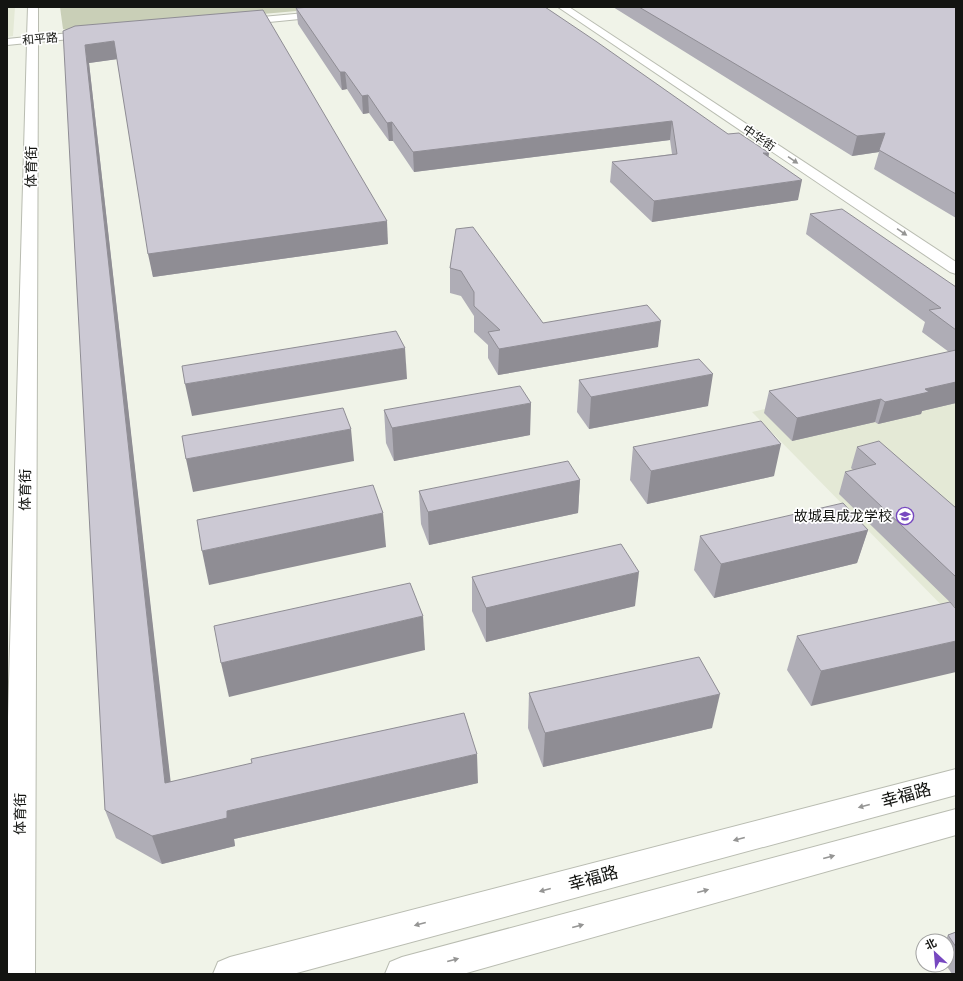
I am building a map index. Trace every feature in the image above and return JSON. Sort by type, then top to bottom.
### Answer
[{"type":"street","name":"体育街","points":[[18,974],[33,7]]},
{"type":"street","name":"中华街","points":[[563,7],[956,269]]},
{"type":"street","name":"中华街","points":[[576,7],[937,241]]},
{"type":"street","points":[[228,23],[338,13]]},
{"type":"street","name":"和平路","points":[[7,42],[103,33]]},
{"type":"street","name":"幸福路","points":[[230,974],[956,782]]},
{"type":"street","points":[[402,974],[956,822]]},
{"type":"shaded area","points":[[7,7],[15,7],[13,36],[7,37]]},
{"type":"shaded area","points":[[60,7],[342,7],[70,31],[63,29]]},
{"type":"shaded area","name":"故城县成龙学校","points":[[956,365],[956,620],[752,412]]},
{"type":"building","points":[[545,7],[728,134],[739,133],[769,153],[763,153],[802,180],[654,201],[612,162],[677,154],[672,121],[413,152],[392,122],[387,123],[368,95],[362,96],[345,72],[340,72],[296,8]]},
{"type":"building","points":[[639,7],[956,7],[956,194],[879,150],[885,133],[857,136]]},
{"type":"building","points":[[263,10],[387,221],[148,254],[114,41],[85,45],[165,783],[252,763],[251,759],[464,713],[477,754],[227,811],[227,818],[152,836],[105,810],[63,31],[75,26]]},
{"type":"building","points":[[842,209],[956,287],[956,330],[929,310],[941,308],[810,214]]},
{"type":"building","points":[[473,227],[543,323],[647,305],[661,321],[499,349],[488,332],[500,330],[474,306],[474,292],[461,271],[450,268],[456,229]]},
{"type":"building","points":[[396,331],[405,348],[185,384],[182,366]]},
{"type":"building","points":[[956,350],[956,382],[925,389],[929,392],[885,402],[881,399],[797,418],[769,391]]},
{"type":"building","points":[[699,359],[713,374],[591,397],[579,380]]},
{"type":"building","points":[[520,386],[531,403],[392,428],[384,410]]},
{"type":"building","points":[[343,408],[351,429],[186,459],[182,436]]},
{"type":"building","points":[[761,421],[781,444],[651,471],[633,447]]},
{"type":"building","points":[[879,441],[956,508],[956,577],[845,472],[876,464],[857,447]]},
{"type":"building","points":[[568,461],[580,480],[428,512],[419,491]]},
{"type":"building","points":[[373,485],[383,513],[202,551],[197,520]]},
{"type":"building","points":[[843,503],[868,530],[721,564],[700,536]]},
{"type":"building","points":[[621,544],[639,572],[486,608],[472,577]]},
{"type":"building","points":[[410,583],[423,616],[221,663],[214,626]]},
{"type":"building","points":[[950,602],[956,609],[956,641],[821,671],[797,636]]},
{"type":"building","points":[[699,657],[720,694],[545,733],[529,693]]},
{"type":"building","points":[[956,932],[956,947],[955,933],[953,933]]},
{"type":"place","name":"故城县成龙学校","points":[[905,516]]}]
